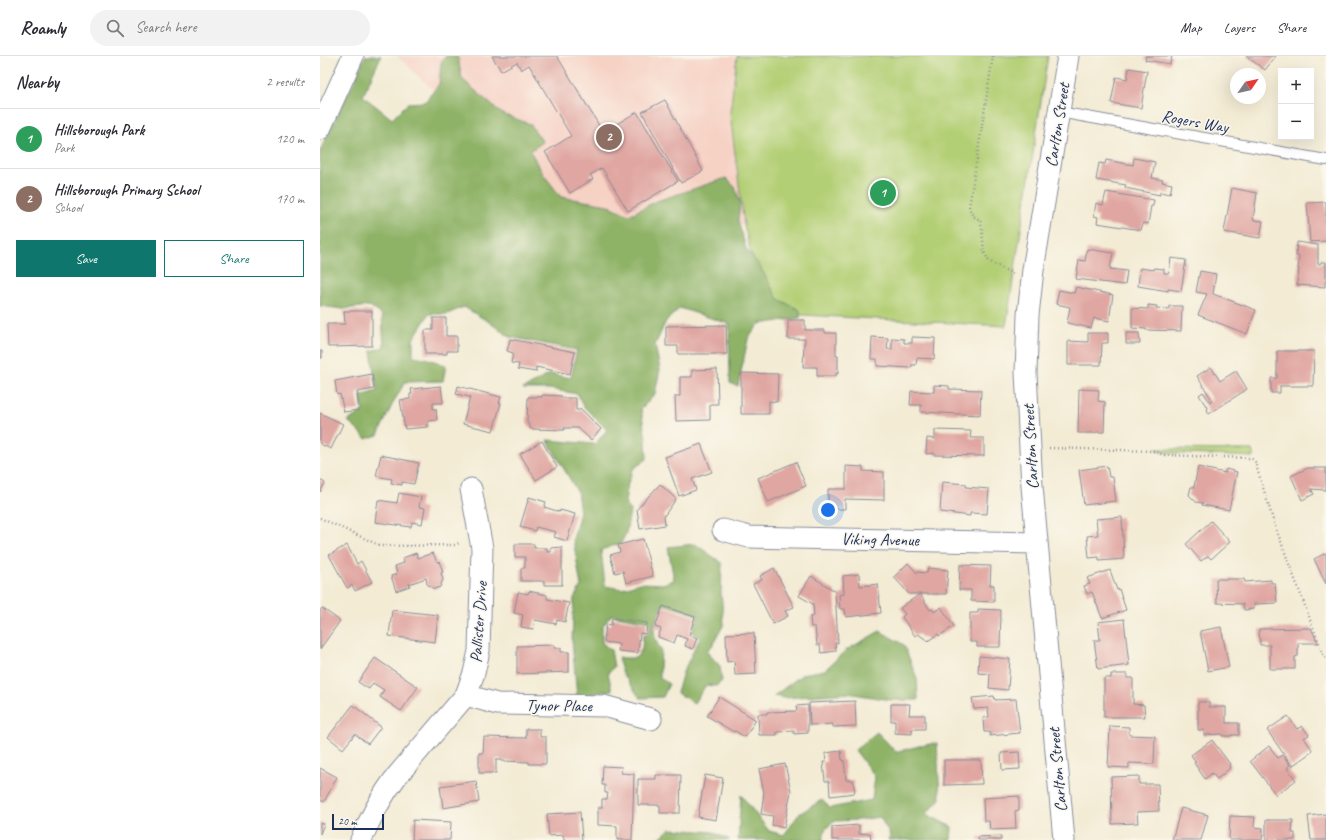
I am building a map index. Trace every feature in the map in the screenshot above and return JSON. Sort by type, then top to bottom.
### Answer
[{"type":"street","points":[[320,129],[353,56]]},
{"type":"street","name":"Carlton Street","points":[[1064,840],[1029,448],[1026,380],[1028,315],[1033,270],[1068,56]]},
{"type":"street","name":"Pallister Drive","points":[[361,840],[386,791],[396,777],[466,695],[474,673],[479,651],[482,548],[471,489]]},
{"type":"street","name":"Viking Avenue","points":[[723,530],[749,537],[1037,543]]},
{"type":"street","name":"Tynor Place","points":[[466,695],[497,704],[604,706],[651,719]]},
{"type":"lane","name":"Rogers Way","points":[[1059,112],[1326,160]]},
{"type":"path","points":[[993,56],[969,208],[973,216],[980,220],[984,252],[989,261],[1018,276]]},
{"type":"path","points":[[1042,448],[1154,451],[1164,455],[1251,458],[1254,462],[1275,526],[1322,654],[1326,659]]},
{"type":"path","points":[[320,518],[381,546],[455,545],[462,542]]},
{"type":"shaded area","points":[[397,56],[737,56],[730,113],[744,225],[636,216],[551,200]]},
{"type":"green space","points":[[365,56],[381,56],[363,96],[392,119],[408,103],[425,102],[439,84],[441,63],[446,56],[456,56],[458,58],[462,79],[502,114],[530,124],[543,142],[530,151],[544,175],[561,197],[608,205],[629,215],[657,201],[726,178],[735,187],[740,202],[738,221],[746,249],[759,265],[778,299],[800,310],[800,318],[759,324],[748,339],[738,386],[730,383],[729,324],[680,308],[666,321],[655,345],[660,369],[655,394],[641,409],[646,439],[647,459],[633,469],[628,483],[625,502],[630,511],[626,533],[621,543],[601,550],[605,586],[622,589],[639,583],[663,584],[674,580],[668,547],[695,544],[722,563],[721,592],[724,624],[712,646],[706,651],[720,666],[722,681],[716,686],[706,685],[694,703],[677,693],[683,672],[700,638],[692,633],[698,615],[663,604],[654,627],[654,632],[661,650],[660,678],[669,684],[663,697],[640,698],[623,674],[618,658],[636,658],[642,649],[643,636],[649,634],[650,622],[611,615],[602,627],[602,643],[611,650],[614,667],[608,673],[612,690],[577,697],[572,640],[574,598],[581,586],[573,539],[580,512],[577,491],[547,440],[595,444],[607,430],[583,406],[578,394],[550,389],[523,389],[550,374],[571,378],[577,350],[510,337],[464,307],[447,314],[429,314],[413,339],[413,356],[425,358],[446,365],[443,381],[405,382],[378,435],[366,439],[348,421],[363,411],[361,396],[377,391],[371,351],[384,347],[382,315],[370,306],[343,309],[320,306],[320,151],[355,80]]},
{"type":"green space","points":[[737,56],[1048,56],[1006,326],[766,313],[744,225],[730,113]]},
{"type":"green space","points":[[1155,449],[1252,450],[1254,457],[1167,453]]},
{"type":"green space","points":[[880,631],[904,645],[917,678],[918,700],[891,700],[847,693],[784,698],[774,696],[803,674],[825,670],[845,651]]},
{"type":"green space","points":[[877,732],[896,752],[937,743],[940,799],[926,814],[952,827],[951,840],[888,840],[890,835],[880,817],[859,820],[833,821],[825,830],[823,840],[738,840],[741,795],[769,831],[784,835],[799,814],[822,800],[830,808],[872,800],[875,777],[855,750]]},
{"type":"green space","points":[[670,829],[713,832],[730,840],[657,840]]},
{"type":"building","points":[[492,56],[557,56],[603,132],[637,112],[678,181],[628,211],[602,168],[590,175],[593,179],[570,193],[545,152],[571,136],[529,65],[521,70],[517,62],[501,71]]},
{"type":"building","points":[[1146,56],[1172,56],[1170,64],[1145,60]]},
{"type":"building","points":[[1246,56],[1276,56],[1266,69],[1262,68]]},
{"type":"building","points":[[1129,68],[1147,71],[1141,108],[1111,103],[1116,77],[1127,79]]},
{"type":"building","points":[[665,100],[703,171],[681,183],[642,112]]},
{"type":"building","points":[[1134,158],[1155,162],[1152,178],[1163,180],[1162,182],[1172,184],[1170,194],[1160,192],[1160,195],[1125,188],[1126,185],[1096,180],[1099,163],[1105,164],[1106,160],[1133,165]]},
{"type":"building","points":[[1232,188],[1257,193],[1253,220],[1263,221],[1260,238],[1224,232]]},
{"type":"building","points":[[1106,192],[1154,200],[1153,206],[1151,206],[1148,224],[1143,223],[1141,230],[1097,223],[1098,217],[1094,216],[1096,203],[1103,205]]},
{"type":"building","points":[[1326,202],[1326,241],[1310,242],[1307,203]]},
{"type":"building","points":[[1297,242],[1318,245],[1318,264],[1321,262],[1326,262],[1325,287],[1297,285],[1299,256],[1296,256]]},
{"type":"building","points":[[1087,249],[1113,253],[1110,269],[1127,271],[1125,285],[1076,279],[1079,260],[1085,261]]},
{"type":"building","points":[[1171,258],[1186,260],[1181,291],[1168,289],[1168,291],[1138,286],[1140,268],[1154,270],[1154,268],[1164,269],[1164,273],[1169,273]]},
{"type":"building","points":[[1200,271],[1216,274],[1213,294],[1256,310],[1247,334],[1198,315],[1207,294],[1196,292]]},
{"type":"building","points":[[1076,287],[1113,295],[1109,321],[1094,318],[1091,328],[1067,323],[1070,307],[1056,304],[1059,290],[1074,293]]},
{"type":"building","points":[[1148,305],[1157,306],[1156,308],[1169,309],[1169,306],[1182,306],[1181,331],[1132,328],[1132,308],[1148,309]]},
{"type":"building","points":[[344,311],[372,311],[372,346],[328,347],[327,324],[345,324]]},
{"type":"building","points":[[433,318],[446,318],[446,336],[457,336],[457,351],[447,351],[447,354],[425,354],[425,330],[433,330]]},
{"type":"building","points":[[788,320],[805,320],[805,330],[825,330],[825,333],[836,333],[838,374],[836,373],[836,376],[817,376],[817,367],[803,367],[805,339],[788,339]]},
{"type":"building","points":[[726,325],[727,354],[678,354],[678,346],[666,346],[666,326]]},
{"type":"building","points":[[1088,333],[1108,333],[1108,343],[1102,343],[1101,365],[1068,365],[1068,341],[1088,342]]},
{"type":"building","points":[[1126,333],[1139,333],[1140,344],[1126,344]]},
{"type":"building","points":[[872,337],[888,338],[887,349],[892,349],[892,338],[904,339],[904,343],[912,343],[912,337],[935,338],[934,359],[917,358],[916,365],[912,365],[911,368],[877,366],[877,359],[871,359]]},
{"type":"building","points":[[510,339],[575,352],[570,374],[536,367],[536,372],[518,369],[519,364],[511,363],[513,353],[507,351]]},
{"type":"building","points":[[320,351],[322,351],[322,358],[320,358]]},
{"type":"building","points":[[1277,351],[1314,351],[1313,386],[1280,386],[1280,393],[1271,393],[1271,378],[1277,378]]},
{"type":"building","points":[[1211,367],[1220,381],[1236,371],[1247,389],[1209,414],[1208,409],[1199,395],[1203,392],[1210,402],[1212,400],[1197,376]]},
{"type":"building","points":[[717,369],[718,404],[710,404],[710,420],[676,421],[675,396],[680,396],[680,377],[692,377],[692,370]]},
{"type":"building","points":[[741,373],[778,374],[777,402],[769,401],[769,414],[741,414]]},
{"type":"building","points":[[372,374],[374,389],[357,392],[359,410],[344,412],[340,394],[337,395],[335,381]]},
{"type":"building","points":[[934,385],[949,386],[949,389],[981,390],[980,415],[921,412],[921,405],[910,405],[911,391],[934,392]]},
{"type":"building","points":[[441,386],[443,403],[433,403],[433,409],[436,409],[437,420],[428,421],[428,427],[405,429],[400,400],[410,399],[410,394],[412,394],[411,389]]},
{"type":"building","points":[[458,386],[501,397],[499,403],[501,403],[493,431],[463,424],[470,397],[456,394]]},
{"type":"building","points":[[1079,389],[1099,390],[1098,401],[1105,402],[1104,432],[1078,433]]},
{"type":"building","points":[[542,395],[562,396],[561,398],[576,398],[576,410],[581,409],[601,429],[591,440],[578,428],[564,428],[565,430],[531,429],[527,422],[528,397],[542,397]]},
{"type":"building","points":[[320,413],[343,424],[331,449],[320,444]]},
{"type":"building","points":[[935,430],[971,431],[970,438],[984,438],[984,456],[934,455],[934,453],[926,454],[927,438],[935,439]]},
{"type":"building","points":[[542,441],[557,467],[536,480],[520,454]]},
{"type":"building","points":[[701,444],[712,472],[692,479],[696,490],[679,496],[665,457]]},
{"type":"building","points":[[381,455],[419,463],[414,484],[402,482],[402,485],[391,483],[392,479],[376,476]]},
{"type":"building","points":[[796,462],[806,486],[768,502],[758,478]]},
{"type":"building","points":[[846,466],[863,467],[863,471],[884,472],[884,500],[845,499],[845,509],[828,509],[828,489],[846,489]]},
{"type":"building","points":[[1107,466],[1109,477],[1113,477],[1116,501],[1084,505],[1079,470]]},
{"type":"building","points":[[1198,467],[1225,473],[1226,469],[1237,472],[1229,510],[1202,505],[1203,503],[1196,502],[1189,495],[1191,487],[1194,487]]},
{"type":"building","points":[[1308,468],[1326,468],[1326,490],[1311,489],[1314,494],[1302,500],[1291,476]]},
{"type":"building","points":[[320,480],[325,483],[320,492]]},
{"type":"building","points":[[942,482],[966,484],[966,487],[989,489],[987,514],[970,513],[970,516],[940,512]]},
{"type":"building","points":[[660,484],[676,499],[664,516],[665,525],[640,529],[637,509]]},
{"type":"building","points":[[399,493],[421,497],[419,507],[425,508],[422,524],[412,522],[411,527],[375,522],[378,500],[397,503]]},
{"type":"building","points":[[529,497],[546,502],[544,507],[560,512],[560,510],[575,514],[567,541],[554,537],[556,532],[536,527],[535,531],[520,527]]},
{"type":"building","points":[[1122,517],[1124,559],[1099,561],[1099,557],[1089,558],[1087,536],[1098,535],[1096,519]]},
{"type":"building","points":[[1211,521],[1230,542],[1211,559],[1208,556],[1201,561],[1186,544]]},
{"type":"building","points":[[643,539],[653,576],[626,583],[623,571],[615,573],[610,555],[620,552],[618,545]]},
{"type":"building","points":[[515,544],[534,544],[534,548],[547,548],[547,552],[551,552],[551,548],[562,547],[562,585],[544,585],[544,581],[521,581],[521,568],[525,568],[525,557],[515,557]]},
{"type":"building","points":[[347,545],[357,564],[361,561],[372,582],[355,591],[352,585],[347,588],[329,555]]},
{"type":"building","points":[[416,553],[418,558],[433,553],[437,562],[439,561],[443,572],[441,573],[443,579],[440,587],[434,589],[427,584],[426,578],[409,584],[410,586],[396,591],[391,576],[397,574],[395,566],[404,563],[403,558]]},
{"type":"building","points":[[1326,553],[1326,584],[1314,559]]},
{"type":"building","points":[[908,563],[916,572],[927,573],[928,568],[948,570],[946,594],[909,594],[894,577]]},
{"type":"building","points":[[960,565],[991,566],[990,585],[994,585],[994,602],[971,601],[971,590],[959,590]]},
{"type":"building","points":[[774,568],[794,607],[785,611],[788,616],[773,624],[753,584],[762,580],[760,576]]},
{"type":"building","points":[[1110,570],[1117,590],[1119,589],[1126,610],[1102,618],[1092,592],[1087,594],[1084,586],[1090,584],[1087,578]]},
{"type":"building","points":[[859,574],[860,586],[878,584],[881,613],[846,617],[845,609],[840,609],[839,595],[844,594],[843,576]]},
{"type":"building","points":[[811,576],[835,591],[838,643],[835,643],[836,651],[821,653],[820,645],[817,645],[815,627],[811,627],[810,617],[814,616],[813,604],[799,596]]},
{"type":"building","points":[[1216,579],[1244,579],[1245,582],[1271,580],[1271,583],[1275,583],[1277,603],[1254,604],[1254,609],[1244,610],[1243,604],[1217,603]]},
{"type":"building","points":[[529,591],[547,595],[547,599],[569,603],[565,622],[557,620],[556,624],[535,620],[533,629],[521,627],[523,615],[514,613],[518,592],[528,594]]},
{"type":"building","points":[[920,594],[930,610],[932,609],[934,612],[941,607],[954,626],[928,641],[918,634],[915,636],[902,617],[905,614],[900,608]]},
{"type":"building","points":[[663,606],[695,617],[689,635],[697,638],[693,649],[685,646],[687,639],[677,635],[674,643],[658,637],[661,629],[655,627]]},
{"type":"building","points":[[322,608],[340,621],[320,649],[320,611]]},
{"type":"building","points":[[978,609],[1001,610],[1000,647],[977,647],[977,642],[970,642],[970,613],[978,613]]},
{"type":"building","points":[[392,610],[438,615],[435,642],[389,636]]},
{"type":"building","points":[[612,618],[647,623],[646,634],[640,633],[638,653],[618,651],[619,644],[604,642],[606,624],[611,625]]},
{"type":"building","points":[[1124,619],[1129,665],[1098,669],[1094,640],[1100,640],[1098,622]]},
{"type":"building","points":[[1221,627],[1229,667],[1208,671],[1200,631]]},
{"type":"building","points":[[1311,628],[1318,643],[1298,643],[1298,656],[1295,657],[1295,669],[1270,669],[1270,645],[1260,645],[1259,629]]},
{"type":"building","points":[[754,633],[756,674],[735,675],[734,661],[727,662],[726,634]]},
{"type":"building","points":[[554,645],[554,648],[561,648],[561,652],[569,652],[569,672],[517,674],[517,646]]},
{"type":"building","points":[[979,656],[1010,659],[1008,690],[989,688],[990,674],[978,673]]},
{"type":"building","points":[[375,658],[418,687],[401,711],[380,697],[384,690],[373,683],[369,689],[358,682]]},
{"type":"building","points":[[1111,674],[1127,674],[1127,678],[1133,678],[1133,704],[1144,705],[1145,717],[1104,717],[1104,678],[1111,678]]},
{"type":"building","points":[[994,696],[995,700],[1016,699],[1020,733],[990,736],[990,732],[984,732],[983,718],[989,717],[988,708],[974,709],[972,698]]},
{"type":"building","points":[[719,697],[756,720],[745,737],[707,716]]},
{"type":"building","points":[[855,701],[856,726],[833,727],[833,724],[810,725],[809,703]]},
{"type":"building","points":[[1198,702],[1209,702],[1209,707],[1226,707],[1226,723],[1239,723],[1239,735],[1204,735],[1204,730],[1198,730]]},
{"type":"building","points":[[891,704],[910,704],[909,715],[925,715],[925,729],[912,729],[912,734],[895,733],[895,721],[891,721]]},
{"type":"building","points":[[353,705],[381,727],[368,744],[355,734],[343,749],[328,737]]},
{"type":"building","points":[[808,705],[808,733],[794,734],[794,731],[777,732],[777,735],[759,735],[758,714],[767,714],[767,712],[797,711],[796,706]]},
{"type":"building","points":[[1288,716],[1297,729],[1302,726],[1309,735],[1304,738],[1313,751],[1292,766],[1267,730]]},
{"type":"building","points":[[1110,726],[1129,727],[1129,735],[1155,736],[1154,764],[1129,763],[1129,768],[1108,767]]},
{"type":"building","points":[[526,729],[540,729],[540,737],[546,737],[546,764],[529,764],[529,762],[501,761],[501,759],[496,759],[496,773],[479,773],[479,753],[483,753],[484,737],[526,738]]},
{"type":"building","points":[[1212,740],[1230,764],[1230,768],[1217,779],[1212,773],[1205,779],[1194,763],[1196,762],[1191,755]]},
{"type":"building","points":[[1269,746],[1278,758],[1282,755],[1290,765],[1287,768],[1296,780],[1276,795],[1250,761]]},
{"type":"building","points":[[841,751],[842,760],[844,760],[846,780],[853,780],[855,793],[830,796],[829,781],[825,781],[823,762],[826,762],[825,753]]},
{"type":"building","points":[[1019,752],[1020,769],[1002,770],[1001,753]]},
{"type":"building","points":[[944,760],[981,760],[982,784],[944,785]]},
{"type":"building","points":[[785,764],[791,791],[784,828],[772,825],[773,816],[761,814],[764,793],[759,769]]},
{"type":"building","points":[[603,766],[622,767],[621,773],[634,774],[632,840],[617,840],[617,826],[598,825],[598,808],[602,808],[602,799],[607,799],[608,793],[605,793],[605,785],[602,785]]},
{"type":"building","points":[[320,768],[337,777],[324,802],[320,800]]},
{"type":"building","points":[[656,775],[681,775],[680,813],[660,813],[660,805],[638,805],[638,779],[656,779]]},
{"type":"building","points":[[705,775],[723,778],[716,820],[698,817]]},
{"type":"building","points":[[1139,776],[1139,784],[1158,784],[1159,811],[1137,812],[1138,823],[1112,824],[1111,777]]},
{"type":"building","points":[[476,781],[479,802],[443,808],[440,786]]},
{"type":"building","points":[[1019,796],[1019,810],[1015,811],[1016,829],[990,830],[989,821],[984,821],[983,798]]},
{"type":"building","points":[[1181,808],[1208,815],[1201,840],[1172,840]]},
{"type":"building","points":[[580,812],[582,840],[564,840],[563,835],[549,836],[547,814]]},
{"type":"building","points":[[1326,814],[1326,840],[1311,840],[1308,816]]},
{"type":"building","points":[[1230,816],[1255,817],[1254,827],[1263,828],[1262,840],[1229,840]]},
{"type":"building","points":[[413,820],[451,822],[450,840],[412,840]]},
{"type":"building","points":[[1266,820],[1293,820],[1292,833],[1295,833],[1295,840],[1266,840]]},
{"type":"building","points":[[320,823],[324,824],[320,834]]},
{"type":"building","points":[[859,825],[859,834],[870,833],[871,840],[832,840],[832,827]]},
{"type":"building","points":[[1001,836],[1001,840],[978,840],[978,837]]},
{"type":"place","name":"Hillsborough Primary School","points":[[609,137]]},
{"type":"place","name":"Hillsborough Park","points":[[883,193]]}]
